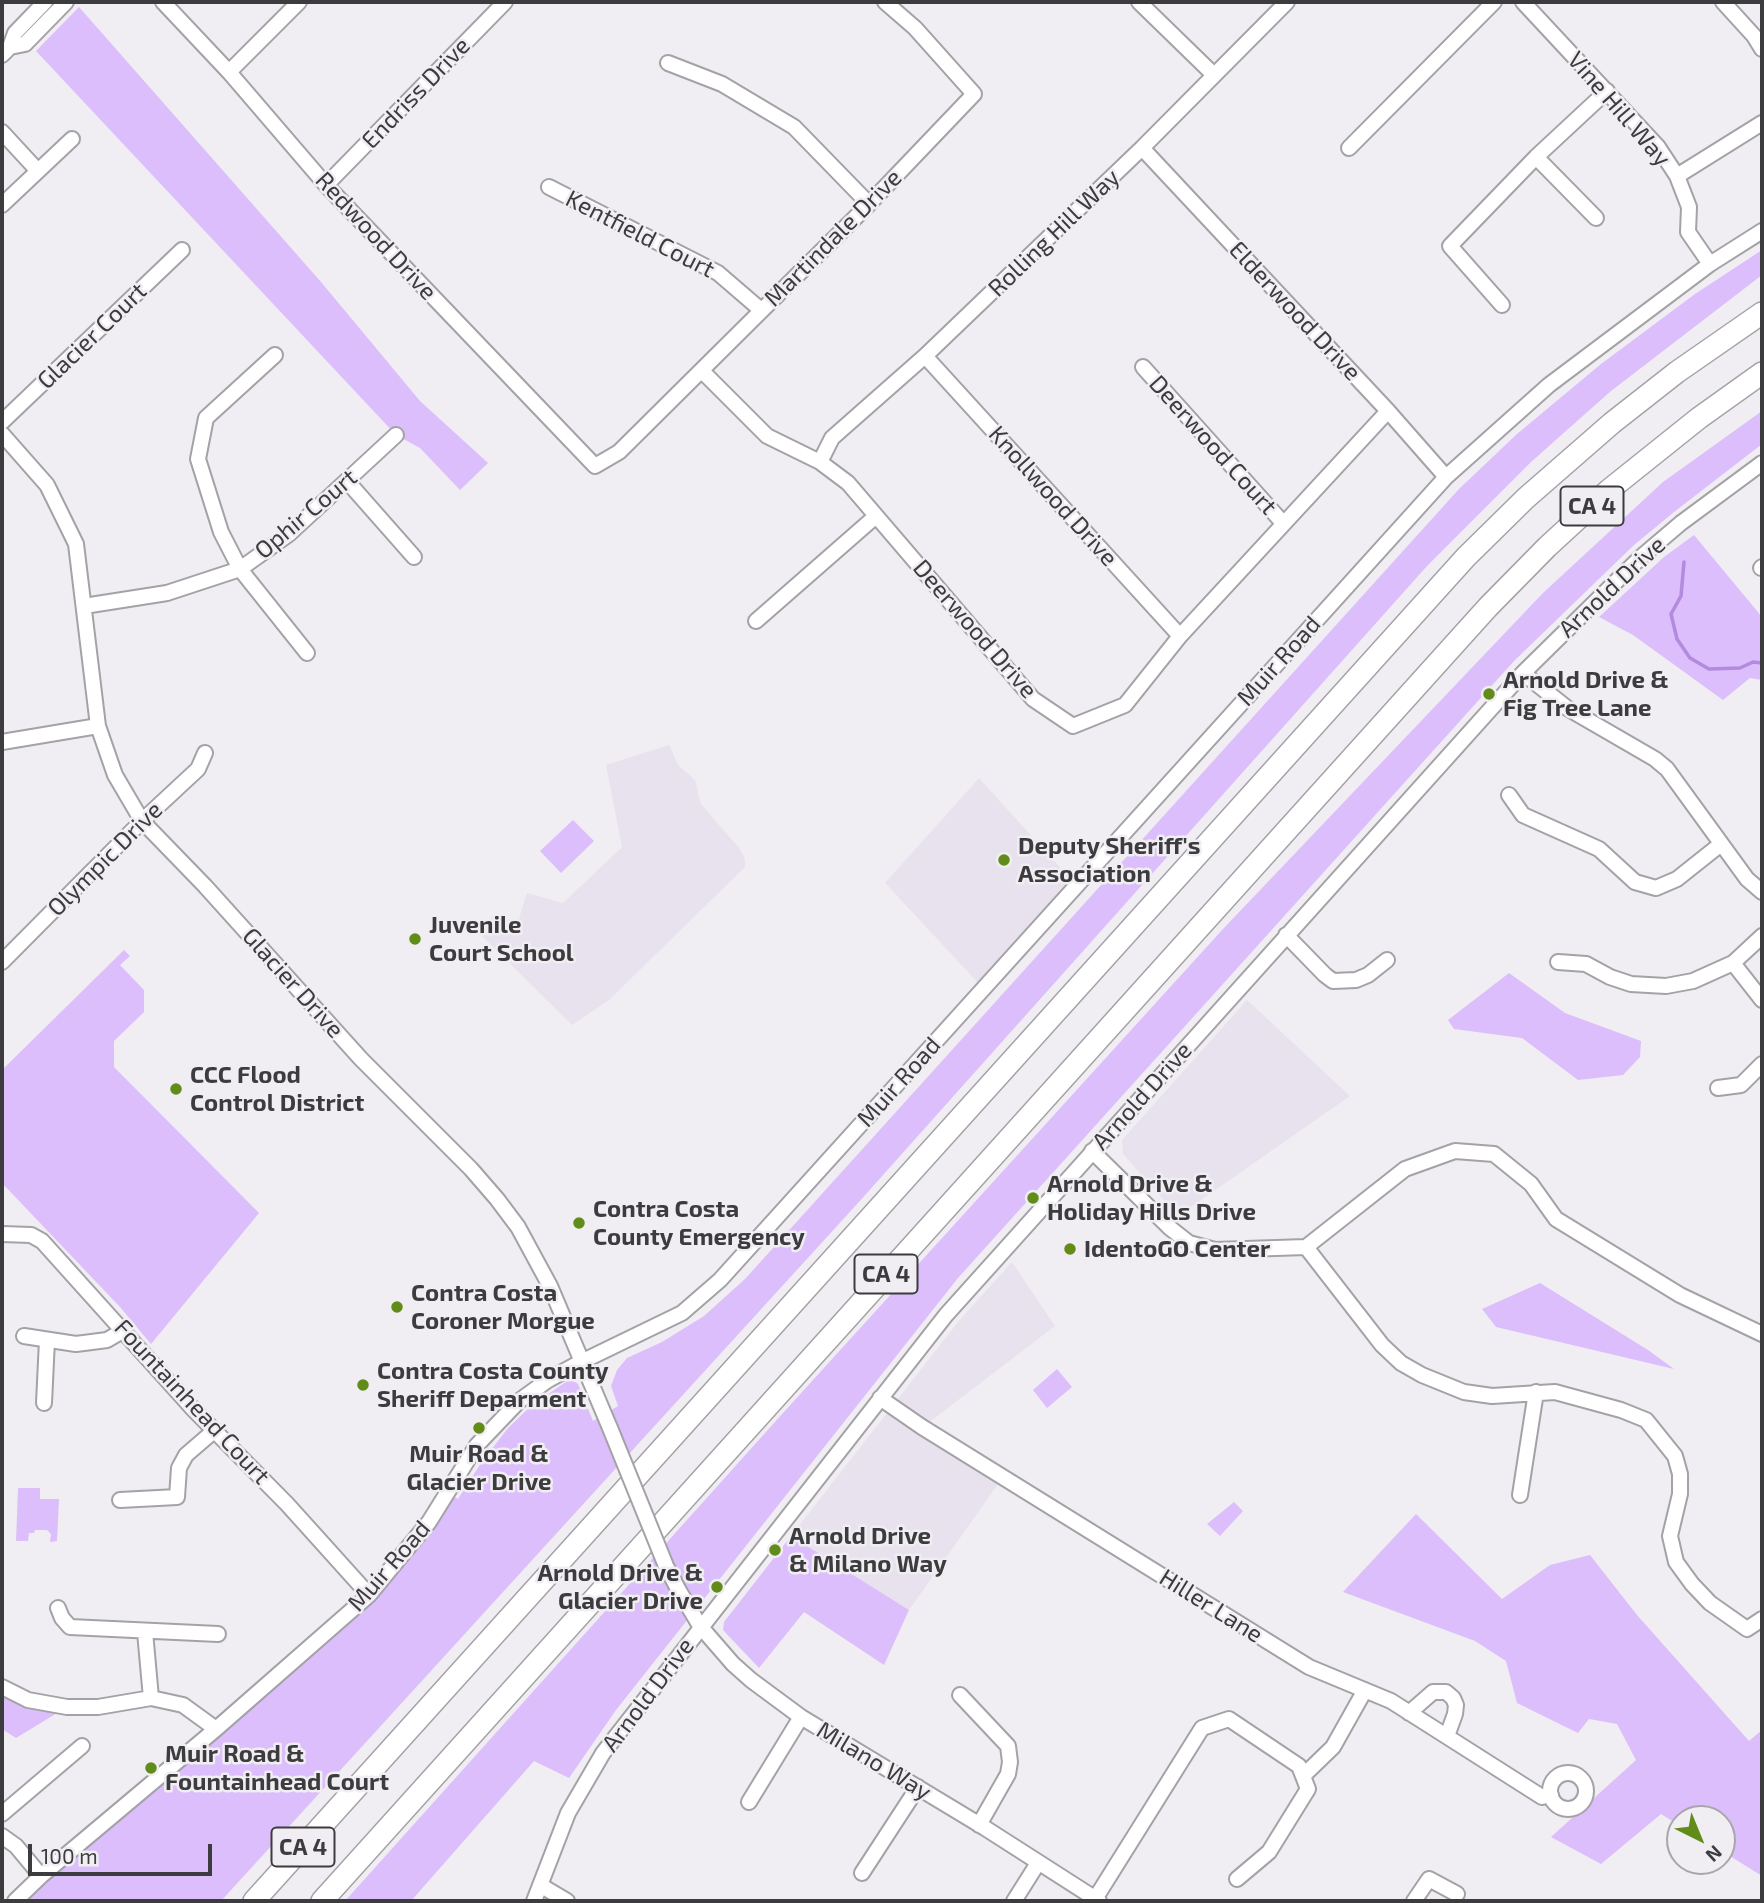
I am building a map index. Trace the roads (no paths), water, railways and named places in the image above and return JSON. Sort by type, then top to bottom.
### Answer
[{"type":"highway","name":"CA 4","points":[[254,1901],[1459,564],[1526,498],[1622,415],[1700,355],[1762,313]]},
{"type":"highway","name":"CA 4","points":[[322,1901],[1488,607],[1547,547],[1609,490],[1675,436],[1758,377]]},
{"type":"street","points":[[6,51],[15,33],[46,2]]},
{"type":"street","points":[[6,51],[25,44],[66,2]]},
{"type":"street","name":"Redwood Drive","points":[[163,2],[229,72],[326,185],[595,466]]},
{"type":"street","points":[[229,72],[299,2]]},
{"type":"street","name":"Endriss Drive","points":[[326,185],[506,2]]},
{"type":"street","name":"Martindale Drive","points":[[595,466],[619,452],[702,371],[869,204],[974,94],[915,28],[885,2]]},
{"type":"street","points":[[1139,2],[1214,75]]},
{"type":"street","name":"Rolling Hill Way","points":[[820,462],[832,438],[925,356],[1142,148],[1287,2]]},
{"type":"street","points":[[1349,148],[1494,2]]},
{"type":"street","name":"Vine Hill Way","points":[[1523,2],[1658,147],[1677,176],[1689,207],[1688,232],[1710,264]]},
{"type":"street","points":[[1723,2],[1762,48]]},
{"type":"street","points":[[668,63],[722,84],[794,127],[869,204]]},
{"type":"street","points":[[1502,304],[1450,246],[1536,157],[1607,91]]},
{"type":"street","points":[[1677,176],[1762,123]]},
{"type":"street","points":[[2,132],[38,171]]},
{"type":"street","points":[[2,205],[72,139]]},
{"type":"street","name":"Elderwood Drive","points":[[1142,148],[1447,477]]},
{"type":"street","points":[[1536,157],[1595,218]]},
{"type":"street","name":"Kentfield Court","points":[[550,187],[718,273],[761,310]]},
{"type":"street","name":"Muir Road","points":[[15,1901],[369,1595],[422,1532],[477,1445],[519,1401],[548,1380],[581,1362],[682,1313],[720,1280],[1447,477],[1549,385],[1710,264],[1762,231]]},
{"type":"street","name":"Glacier Court","points":[[2,422],[182,250]]},
{"type":"street","points":[[275,355],[206,418],[198,459],[221,532],[240,569],[307,653]]},
{"type":"street","name":"Knollwood Drive","points":[[925,356],[1180,636]]},
{"type":"street","name":"Deerwood Court","points":[[1143,367],[1283,523]]},
{"type":"street","name":"Deerwood Drive","points":[[702,371],[768,436],[820,462],[848,483],[1033,699],[1073,726],[1125,705],[1180,636],[1388,411]]},
{"type":"street","name":"Glacier Drive","points":[[2,434],[47,485],[76,544],[98,726],[115,775],[142,821],[205,886],[361,1059],[471,1169],[518,1227],[550,1286],[666,1566],[678,1589]]},
{"type":"street","name":"Ophir Court","points":[[84,606],[167,593],[240,569],[289,534],[396,435]]},
{"type":"street","name":"Arnold Drive","points":[[534,1901],[568,1812],[610,1743],[880,1398],[969,1289],[1523,673],[1641,557],[1681,523],[1762,463]]},
{"type":"street","points":[[347,481],[414,556]]},
{"type":"street","points":[[757,621],[876,516]]},
{"type":"street","points":[[1523,673],[1567,708],[1655,759],[1667,769],[1747,879],[1762,892]]},
{"type":"street","points":[[2,742],[98,726]]},
{"type":"street","name":"Olympic Drive","points":[[2,962],[142,821],[198,769],[205,753]]},
{"type":"street","points":[[1509,795],[1523,814],[1600,849],[1635,881],[1656,888],[1677,880],[1721,844]]},
{"type":"street","points":[[1286,935],[1333,981],[1356,980],[1368,975],[1387,960]]},
{"type":"street","points":[[1558,962],[1586,964],[1610,977],[1631,984],[1666,986],[1693,981],[1733,963],[1762,936]]},
{"type":"street","points":[[1733,963],[1762,1000]]},
{"type":"street","points":[[1718,1088],[1741,1085],[1762,1064]]},
{"type":"street","points":[[1092,1151],[1170,1228],[1189,1242],[1215,1250],[1306,1247],[1405,1168],[1455,1151],[1494,1154],[1531,1184],[1556,1219],[1680,1295],[1762,1334]]},
{"type":"street","name":"Fountainhead Court","points":[[2,1234],[31,1236],[42,1241],[194,1410],[287,1504],[369,1595]]},
{"type":"street","points":[[1306,1247],[1382,1345],[1412,1370],[1464,1392],[1492,1395],[1555,1392],[1646,1420],[1675,1456],[1680,1474],[1680,1494],[1670,1536],[1676,1562],[1710,1603],[1747,1629],[1762,1619]]},
{"type":"street","points":[[24,1336],[76,1344],[107,1340],[124,1330]]},
{"type":"street","points":[[44,1403],[47,1340]]},
{"type":"street","points":[[1520,1495],[1536,1392]]},
{"type":"street","name":"Hiller Lane","points":[[880,1398],[1309,1667],[1391,1701],[1542,1797],[1550,1796]]},
{"type":"street","points":[[120,1500],[177,1497],[179,1468],[186,1455],[215,1430]]},
{"type":"street","name":"Milano Way","points":[[678,1589],[700,1626],[733,1664],[751,1680],[802,1717],[1097,1900]]},
{"type":"street","points":[[58,1608],[70,1627],[218,1634]]},
{"type":"street","points":[[145,1632],[150,1698]]},
{"type":"street","points":[[2,1687],[28,1700],[66,1707],[98,1707],[150,1698],[183,1705],[216,1729]]},
{"type":"street","points":[[1303,1776],[1333,1746],[1365,1690]]},
{"type":"street","points":[[1409,1713],[1433,1692],[1446,1692],[1456,1705],[1447,1736]]},
{"type":"street","points":[[960,1695],[1008,1746],[1008,1774],[979,1825]]},
{"type":"street","points":[[749,1802],[802,1717]]},
{"type":"street","points":[[1097,1900],[1202,1728],[1229,1719],[1299,1766],[1308,1789],[1269,1852],[1237,1879]]},
{"type":"street","points":[[2,1814],[82,1746]]},
{"type":"street","points":[[862,1873],[918,1787]]},
{"type":"street","points":[[2,1836],[16,1846],[41,1876]]},
{"type":"street","points":[[1014,1901],[1038,1863]]},
{"type":"street","points":[[1414,1901],[1429,1879],[1457,1894]]},
{"type":"street","points":[[540,1885],[567,1901]]},
{"type":"waterway","points":[[1684,562],[1681,596],[1671,614],[1677,639],[1690,658],[1709,669],[1740,668],[1753,662],[1762,663]]},
{"type":"place","name":"Arnold Drive & Fig Tree Lane","points":[[1489,694]]},
{"type":"place","name":"Deputy Sheriff's Association","points":[[1004,860]]},
{"type":"place","name":"Juvenile Court School","points":[[415,939]]},
{"type":"place","name":"CCC Flood Control District","points":[[176,1089]]},
{"type":"place","name":"Arnold Drive & Holiday Hills Drive","points":[[1033,1198]]},
{"type":"place","name":"Contra Costa County Emergency","points":[[579,1223]]},
{"type":"place","name":"IdentoGO Center","points":[[1070,1249]]},
{"type":"place","name":"Contra Costa Coroner Morgue","points":[[397,1307]]},
{"type":"place","name":"Contra Costa County Sheriff Deparment","points":[[363,1385]]},
{"type":"place","name":"Muir Road & Glacier Drive","points":[[479,1428]]},
{"type":"place","name":"Arnold Drive & Milano Way","points":[[775,1550]]},
{"type":"place","name":"Arnold Drive & Glacier Drive","points":[[717,1587]]},
{"type":"place","name":"Muir Road & Fountainhead Court","points":[[151,1768]]}]
